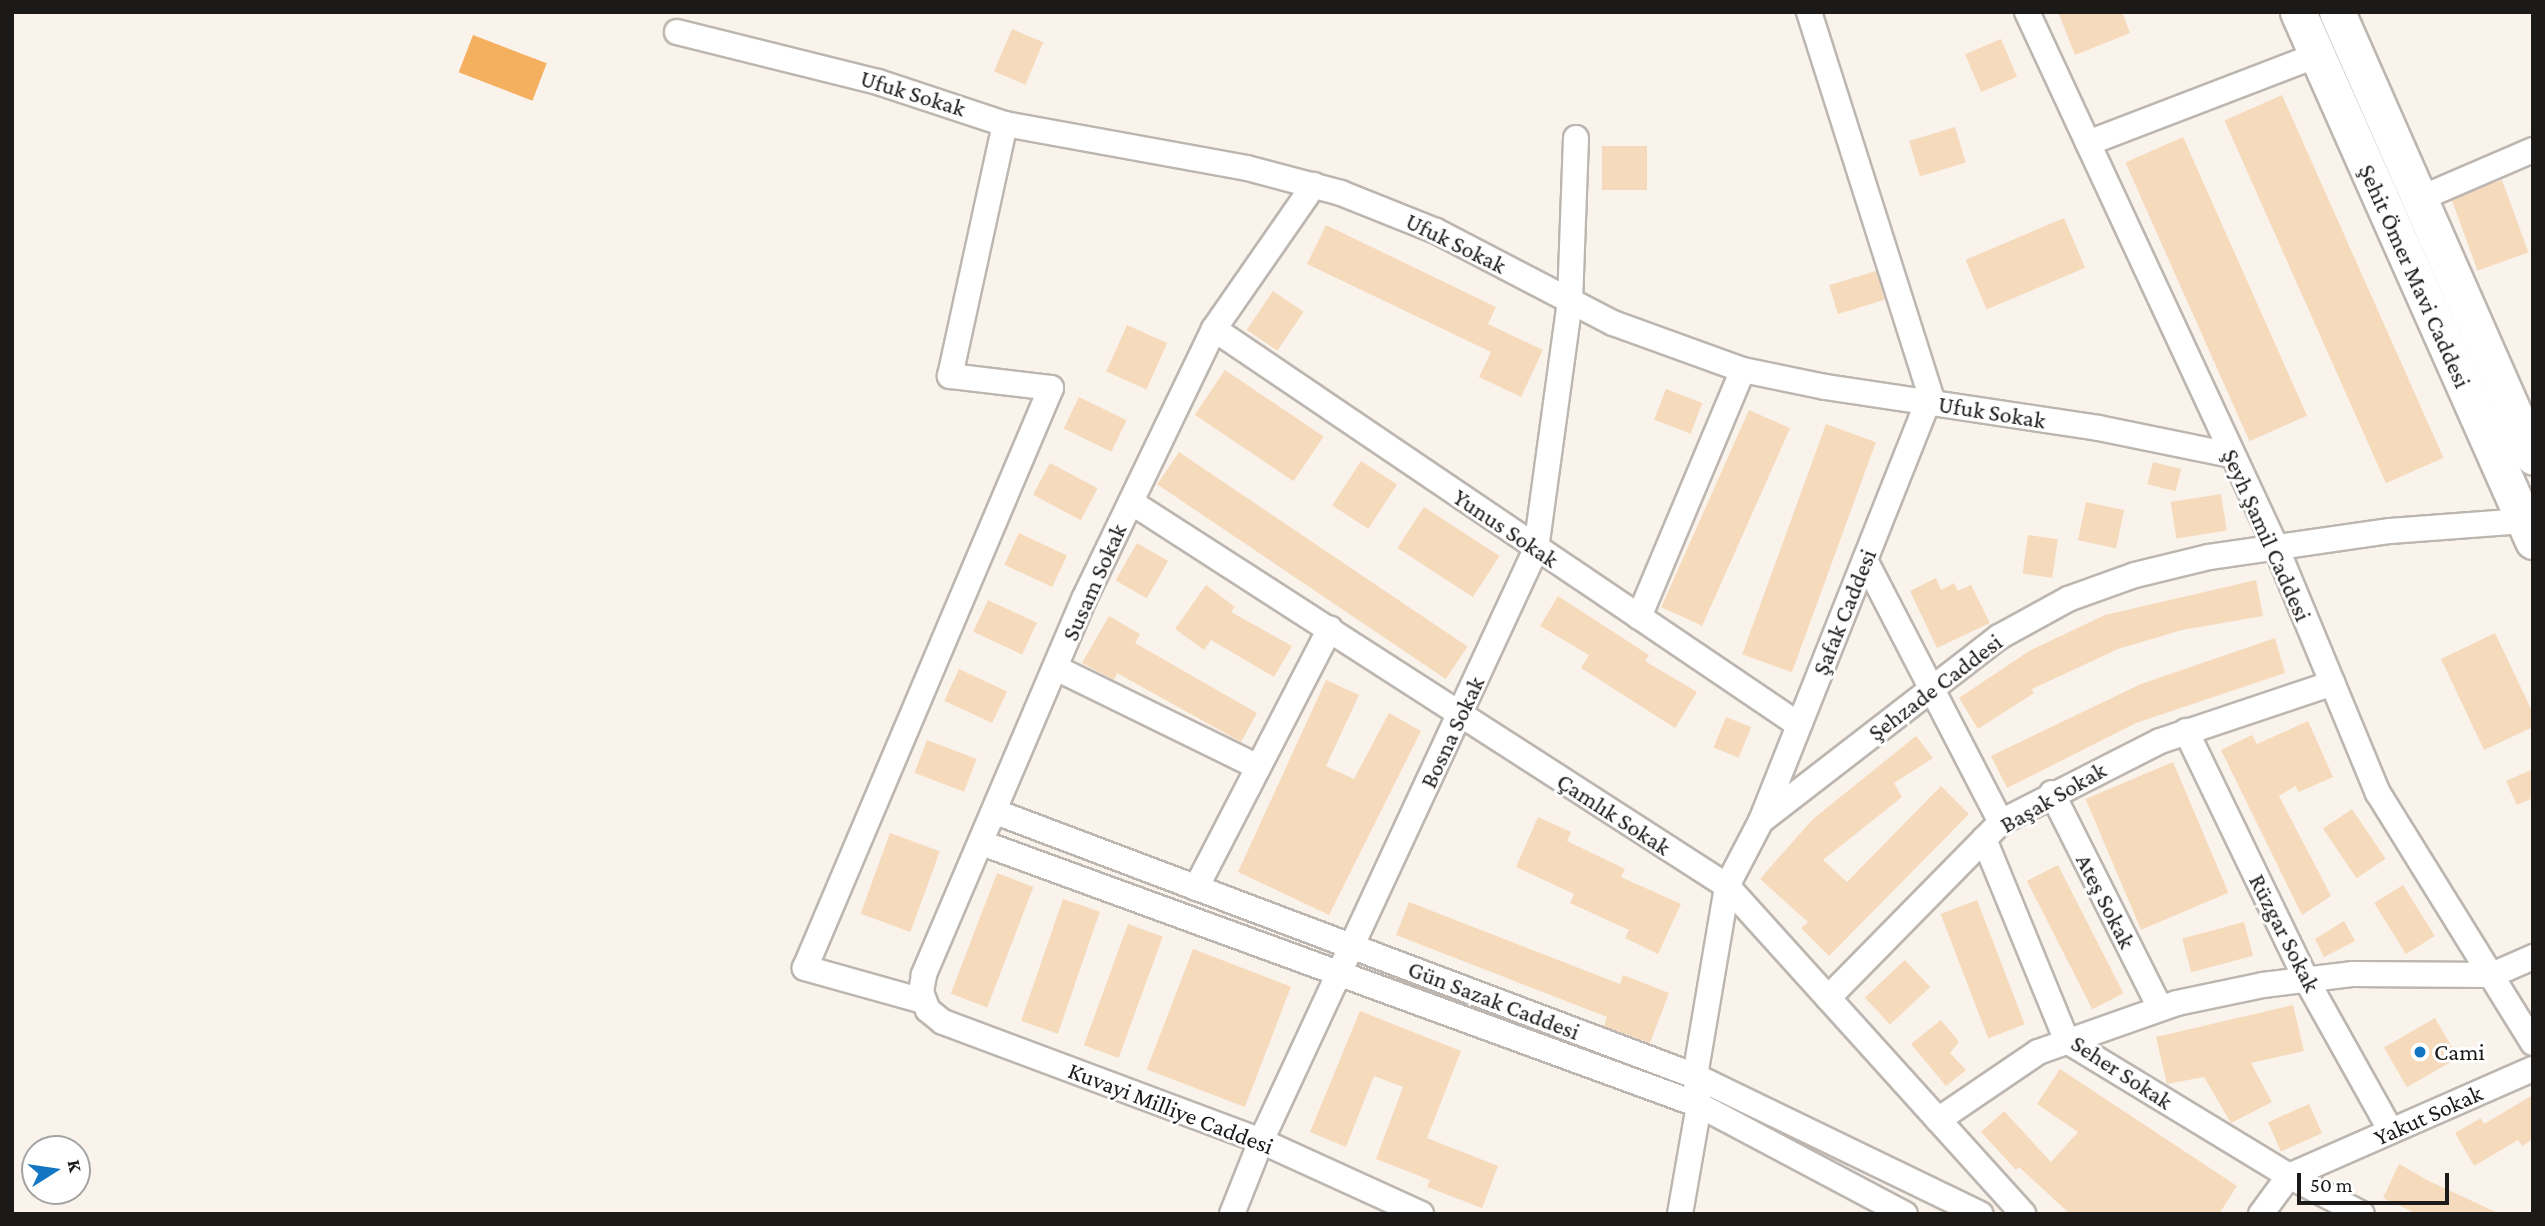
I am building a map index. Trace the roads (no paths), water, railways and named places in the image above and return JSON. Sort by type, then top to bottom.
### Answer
[{"type":"main road","name":"Şehit Ömer Mavi Caddesi","points":[[2298,12],[2528,531]]},
{"type":"main road","name":"Şehit Ömer Mavi Caddesi","points":[[2337,12],[2533,457]]},
{"type":"street","points":[[1810,12],[1930,403]]},
{"type":"street","name":"Şeyh Şamil Caddesi","points":[[2027,12],[2231,456],[2276,547],[2378,793],[2533,1043]]},
{"type":"street","name":"Ufuk Sokak","points":[[677,32],[878,82],[1005,124],[1247,168],[1314,186],[1436,231],[1570,302],[1657,342],[1743,370],[1930,403],[2098,428],[2231,456]]},
{"type":"street","points":[[2088,143],[2317,55]]},
{"type":"street","points":[[923,1001],[805,968],[1051,388],[950,376],[1005,124]]},
{"type":"street","name":"Bosna Sokak","points":[[1233,1214],[1261,1140],[1536,549],[1570,302],[1576,138]]},
{"type":"street","points":[[2419,199],[2533,150]]},
{"type":"street","name":"Susam Sokak","points":[[923,1001],[924,975],[1056,668],[1131,502],[1214,329],[1314,186]]},
{"type":"street","name":"Yunus Sokak","points":[[1214,329],[1799,725]]},
{"type":"street","points":[[1639,617],[1743,370]]},
{"type":"street","name":"Şafak Caddesi","points":[[1761,821],[1930,403]]},
{"type":"street","name":"Çamlık Sokak","points":[[1131,502],[1727,886],[2023,1214]]},
{"type":"street","name":"Şehzade Caddesi","points":[[1680,1214],[1699,1105],[1695,1076],[1727,886],[1761,821],[1999,638],[2068,598],[2169,566],[2276,547],[2390,531],[2528,531]]},
{"type":"street","name":"Seher Sokak","points":[[1865,560],[1934,687],[1992,831],[2067,1041],[2289,1176],[2362,1214]]},
{"type":"street","points":[[1196,888],[1329,628]]},
{"type":"street","points":[[1056,668],[1258,767]]},
{"type":"street","name":"Başak Sokak","points":[[1828,998],[1992,831],[2052,793],[2186,731],[2333,683]]},
{"type":"street","name":"Rüzgar Sokak","points":[[2186,731],[2306,979],[2391,1131]]},
{"type":"street","name":"Ateş Sokak","points":[[2052,793],[2160,1008]]},
{"type":"street","name":"Gün Sazak Caddesi","points":[[996,812],[1695,1076],[1980,1214]]},
{"type":"street","name":"Gün Sazak Caddesi","points":[[982,844],[1699,1105],[1905,1214]]},
{"type":"street","points":[[1938,1120],[2038,1052],[2160,1008],[2306,979],[2399,972],[2492,975],[2533,957]]},
{"type":"street","name":"Kuvayi Milliye Caddesi","points":[[923,1001],[943,1022],[1261,1140],[1421,1214]]},
{"type":"street","name":"Yakut Sokak","points":[[2261,1214],[2289,1176],[2533,1069]]},
{"type":"place","name":"Cami","points":[[2420,1052]]}]
